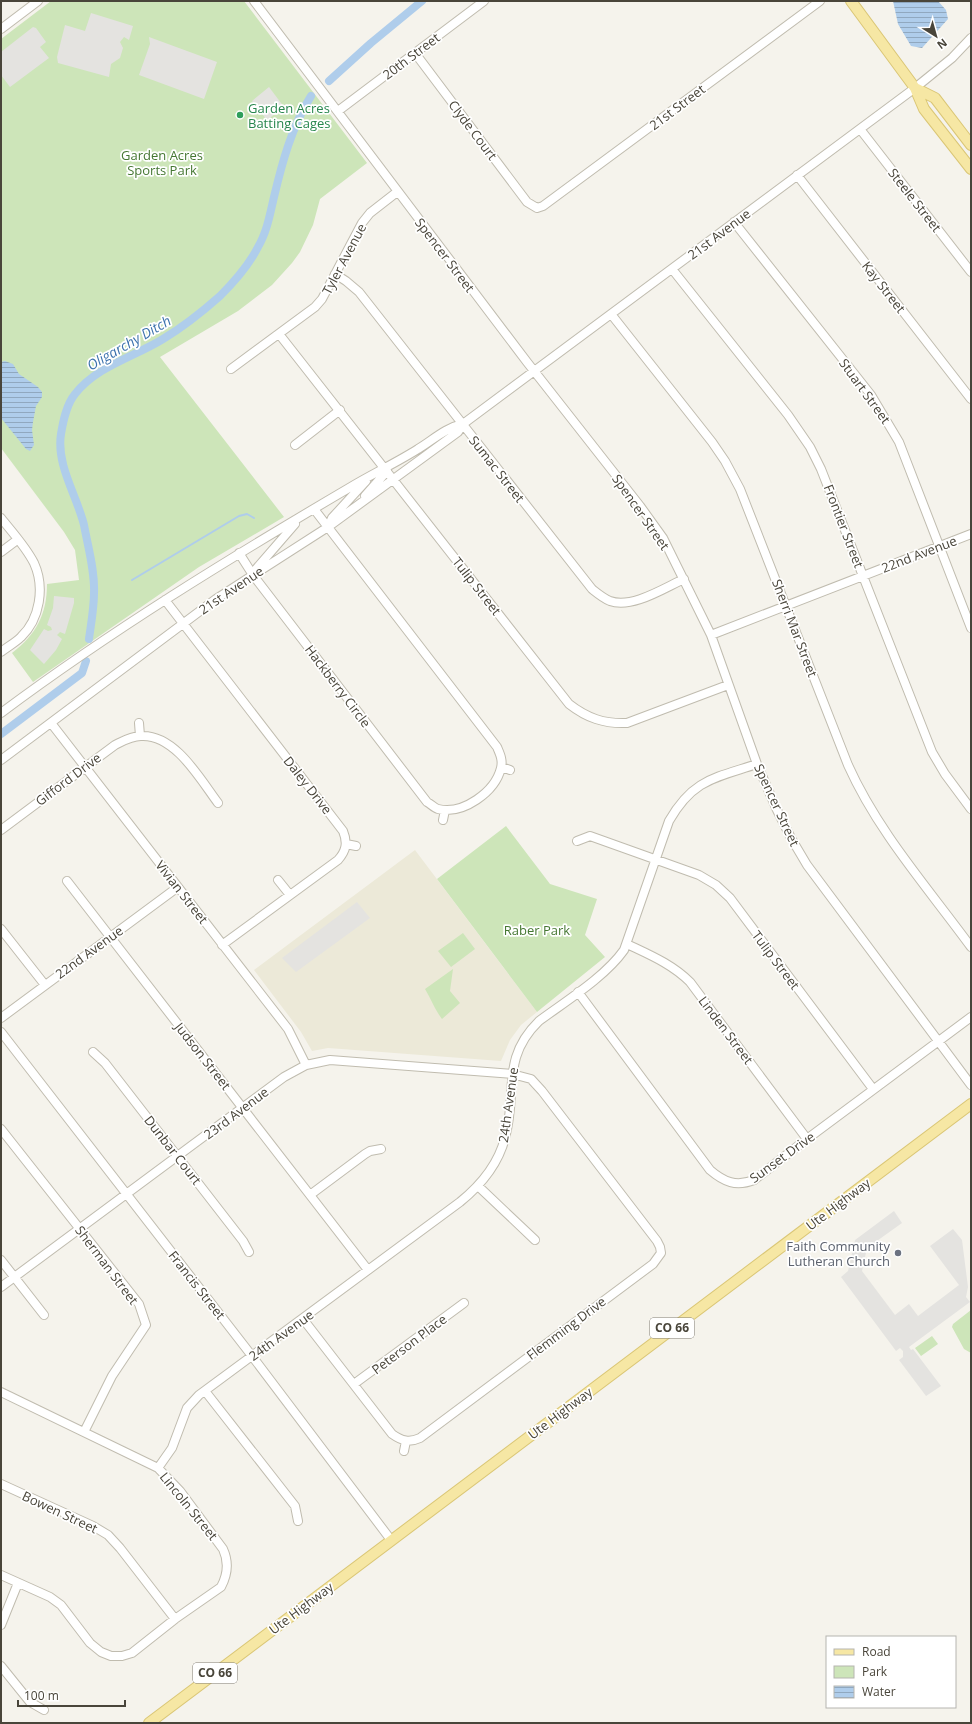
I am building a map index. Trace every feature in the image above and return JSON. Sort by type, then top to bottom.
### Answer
[{"type":"main road","points":[[851,1],[916,88],[924,108],[971,169]]},
{"type":"main road","points":[[916,88],[935,98],[971,145]]},
{"type":"main road","name":"Ute Highway","points":[[149,1723],[971,1104]]},
{"type":"street","points":[[1,29],[38,1]]},
{"type":"street","name":"Spencer Street","points":[[254,1],[338,111],[397,192],[534,371],[640,506],[663,538],[711,635],[757,764],[791,838],[807,865],[971,1085]]},
{"type":"street","name":"20th Street","points":[[338,111],[484,1]]},
{"type":"street","name":"21st Street","points":[[532,206],[536,208],[543,206],[820,1]]},
{"type":"street","name":"21st Avenue","points":[[1,713],[82,654],[239,553],[372,475],[386,469],[418,450],[451,427],[462,424],[916,88],[952,58],[971,38]]},
{"type":"street","name":"Clyde Court","points":[[415,53],[527,202],[532,206]]},
{"type":"street","name":"Steele Street","points":[[860,129],[971,272]]},
{"type":"street","name":"Kay Street","points":[[797,175],[971,399]]},
{"type":"street","name":"Tyler Avenue","points":[[232,369],[315,308],[322,299],[362,223],[370,213],[397,192]]},
{"type":"street","name":"Stuart Street","points":[[734,222],[871,395],[886,418],[899,442],[971,628]]},
{"type":"street","name":"Frontier Street","points":[[672,269],[802,434],[821,469],[932,752],[945,774],[970,807]]},
{"type":"street","name":"Sumac Street","points":[[335,274],[359,292],[585,581],[602,597],[610,601],[622,603],[633,602],[684,579]]},
{"type":"street","name":"Sherri Mar Street","points":[[611,314],[712,442],[725,461],[740,490],[860,792],[875,817],[971,947]]},
{"type":"street","name":"Tulip Street","points":[[279,334],[569,704],[581,713],[601,722],[612,724],[627,722],[728,685]]},
{"type":"street","points":[[295,445],[340,410]]},
{"type":"street","name":"21st Avenue","points":[[1,760],[183,623],[253,575],[328,527],[360,504],[458,432],[462,424]]},
{"type":"street","points":[[394,479],[405,462],[418,450]]},
{"type":"street","points":[[360,504],[386,469]]},
{"type":"street","points":[[328,527],[332,518],[372,475]]},
{"type":"street","points":[[314,509],[497,747],[502,757],[502,767],[492,786],[464,807],[445,810],[443,820]]},
{"type":"street","points":[[253,575],[287,532],[306,514]]},
{"type":"street","points":[[1,518],[33,562],[37,572],[40,588],[36,614],[29,628],[21,637],[1,652]]},
{"type":"street","name":"22nd Avenue","points":[[711,635],[971,534]]},
{"type":"street","points":[[1,552],[17,540]]},
{"type":"street","name":"Hackberry Circle","points":[[239,553],[253,575],[428,802],[436,808],[445,810]]},
{"type":"street","name":"Daley Drive","points":[[165,600],[343,831],[346,844]]},
{"type":"street","name":"Vivian Street","points":[[51,723],[288,1029],[306,1065]]},
{"type":"street","points":[[139,723],[140,736]]},
{"type":"street","name":"Gifford Drive","points":[[1,830],[115,745],[128,739],[140,736],[152,736],[164,740],[180,754],[218,803]]},
{"type":"street","name":"24th Avenue","points":[[158,1468],[172,1448],[187,1408],[205,1391],[460,1202],[478,1186],[494,1164],[505,1138],[512,1074],[517,1051],[530,1030],[616,961],[627,944],[669,820],[678,805],[690,792],[704,782],[757,764]]},
{"type":"street","points":[[502,767],[510,770]]},
{"type":"street","name":"Tulip Street","points":[[577,841],[590,836],[699,875],[716,885],[730,898],[873,1089]]},
{"type":"street","points":[[222,945],[338,860],[342,855],[346,844],[356,846]]},
{"type":"street","points":[[278,880],[290,895]]},
{"type":"street","name":"Judson Street","points":[[67,881],[368,1270]]},
{"type":"street","name":"22nd Avenue","points":[[1,1018],[178,886]]},
{"type":"street","points":[[1,929],[44,985]]},
{"type":"street","name":"Linden Street","points":[[627,944],[666,962],[679,971],[690,982],[807,1139]]},
{"type":"street","name":"Sunset Drive","points":[[578,992],[710,1170],[719,1177],[736,1184],[745,1184],[754,1180],[873,1089],[971,1017]]},
{"type":"street","name":"Francis Street","points":[[1,1032],[252,1356],[391,1540]]},
{"type":"street","name":"Dunbar Court","points":[[93,1052],[105,1063],[243,1241],[248,1252]]},
{"type":"street","name":"23rd Avenue","points":[[1,1287],[284,1077],[306,1065],[330,1060],[343,1060],[512,1074]]},
{"type":"street","name":"Flemming Drive","points":[[406,1441],[413,1441],[420,1438],[665,1253],[658,1241],[542,1091],[531,1079],[512,1074]]},
{"type":"street","name":"Sherman Street","points":[[1,1129],[139,1304],[146,1325],[108,1382],[84,1432]]},
{"type":"street","points":[[310,1195],[365,1154],[370,1151],[381,1149]]},
{"type":"street","points":[[478,1186],[536,1240]]},
{"type":"street","points":[[1,1260],[44,1315]]},
{"type":"street","name":"Peterson Place","points":[[354,1384],[464,1303]]},
{"type":"street","points":[[303,1319],[392,1434],[406,1441],[404,1450]]},
{"type":"street","points":[[205,1391],[295,1506],[298,1521]]},
{"type":"street","name":"Lincoln Street","points":[[1,1392],[158,1468],[180,1491],[222,1549],[226,1556],[228,1568],[221,1587],[175,1619],[132,1653],[122,1656],[111,1656],[101,1652],[90,1643],[61,1605],[50,1597],[1,1575]]},
{"type":"street","name":"Bowen Street","points":[[1,1484],[93,1526],[108,1535],[120,1548],[175,1619]]},
{"type":"street","points":[[1,1625],[18,1583]]},
{"type":"street","points":[[1,1666],[30,1702],[44,1710]]},
{"type":"shaded area","points":[[91,13],[133,26],[129,40],[124,37],[120,42],[123,48],[120,58],[111,64],[109,77],[58,63],[57,57],[65,25],[85,31]]},
{"type":"shaded area","points":[[33,27],[36,28],[46,42],[40,47],[49,58],[10,87],[1,75],[1,52]]},
{"type":"shaded area","points":[[149,37],[217,62],[204,99],[139,75],[150,44]]},
{"type":"shaded area","points":[[269,87],[284,107],[267,120],[252,101]]},
{"type":"shaded area","points":[[54,596],[74,598],[74,603],[65,634],[60,632],[57,635],[62,639],[56,650],[44,664],[30,650],[44,629],[48,631],[52,630],[51,627],[47,625],[53,608]]},
{"type":"shaded area","points":[[415,850],[537,1012],[521,1025],[510,1040],[501,1061],[328,1048],[312,1051],[301,1032],[254,970]]},
{"type":"shaded area","points":[[357,902],[370,918],[296,972],[282,958]]},
{"type":"shaded area","points":[[894,1211],[902,1223],[867,1248],[862,1271],[895,1315],[909,1304],[918,1316],[959,1285],[930,1246],[953,1229],[962,1240],[968,1287],[966,1297],[970,1302],[909,1347],[911,1350],[913,1349],[941,1386],[926,1396],[899,1360],[903,1357],[903,1351],[900,1348],[896,1351],[841,1277],[848,1271],[855,1240]]},
{"type":"green space","name":"Garden Acres Sports Park","points":[[51,1],[244,1],[367,163],[320,199],[313,225],[300,252],[272,285],[238,311],[160,357],[284,517],[199,567],[33,682],[12,653],[28,639],[34,631],[45,605],[47,584],[79,580],[75,550],[64,532],[1,448],[1,39]]},
{"type":"green space","name":"Raber Park","points":[[506,826],[550,884],[597,899],[585,935],[605,957],[537,1012],[437,879]]},
{"type":"green space","points":[[463,933],[475,949],[451,967],[438,951]]},
{"type":"green space","points":[[453,969],[450,991],[460,1003],[442,1019],[425,989]]},
{"type":"green space","points":[[971,1310],[971,1353],[964,1349],[952,1327],[953,1324]]},
{"type":"green space","points":[[932,1336],[938,1344],[921,1356],[915,1348]]},
{"type":"water","points":[[893,1],[938,1],[946,10],[948,19],[922,48],[911,46],[898,24]]},
{"type":"water","points":[[5,361],[13,364],[19,374],[38,387],[42,392],[42,397],[36,406],[32,430],[34,445],[30,451],[26,449],[1,418],[1,362]]},
{"type":"waterway","name":"Oligarchy Ditch","points":[[329,81],[371,43],[422,1]]},
{"type":"waterway","name":"Oligarchy Ditch","points":[[89,639],[94,599],[92,568],[84,525],[64,469],[60,446],[67,408],[75,394],[94,376],[163,339],[178,329],[220,296],[241,273],[254,254],[264,235],[288,145],[298,120],[311,96]]},
{"type":"waterway","name":"Oligarchy Ditch","points":[[132,580],[239,516],[247,514],[254,518]]},
{"type":"waterway","name":"Oligarchy Ditch","points":[[1,734],[82,673],[86,661]]},
{"type":"place","name":"Garden Acres Batting Cages","points":[[240,115]]},
{"type":"place","name":"Faith Community Lutheran Church","points":[[898,1253]]}]
